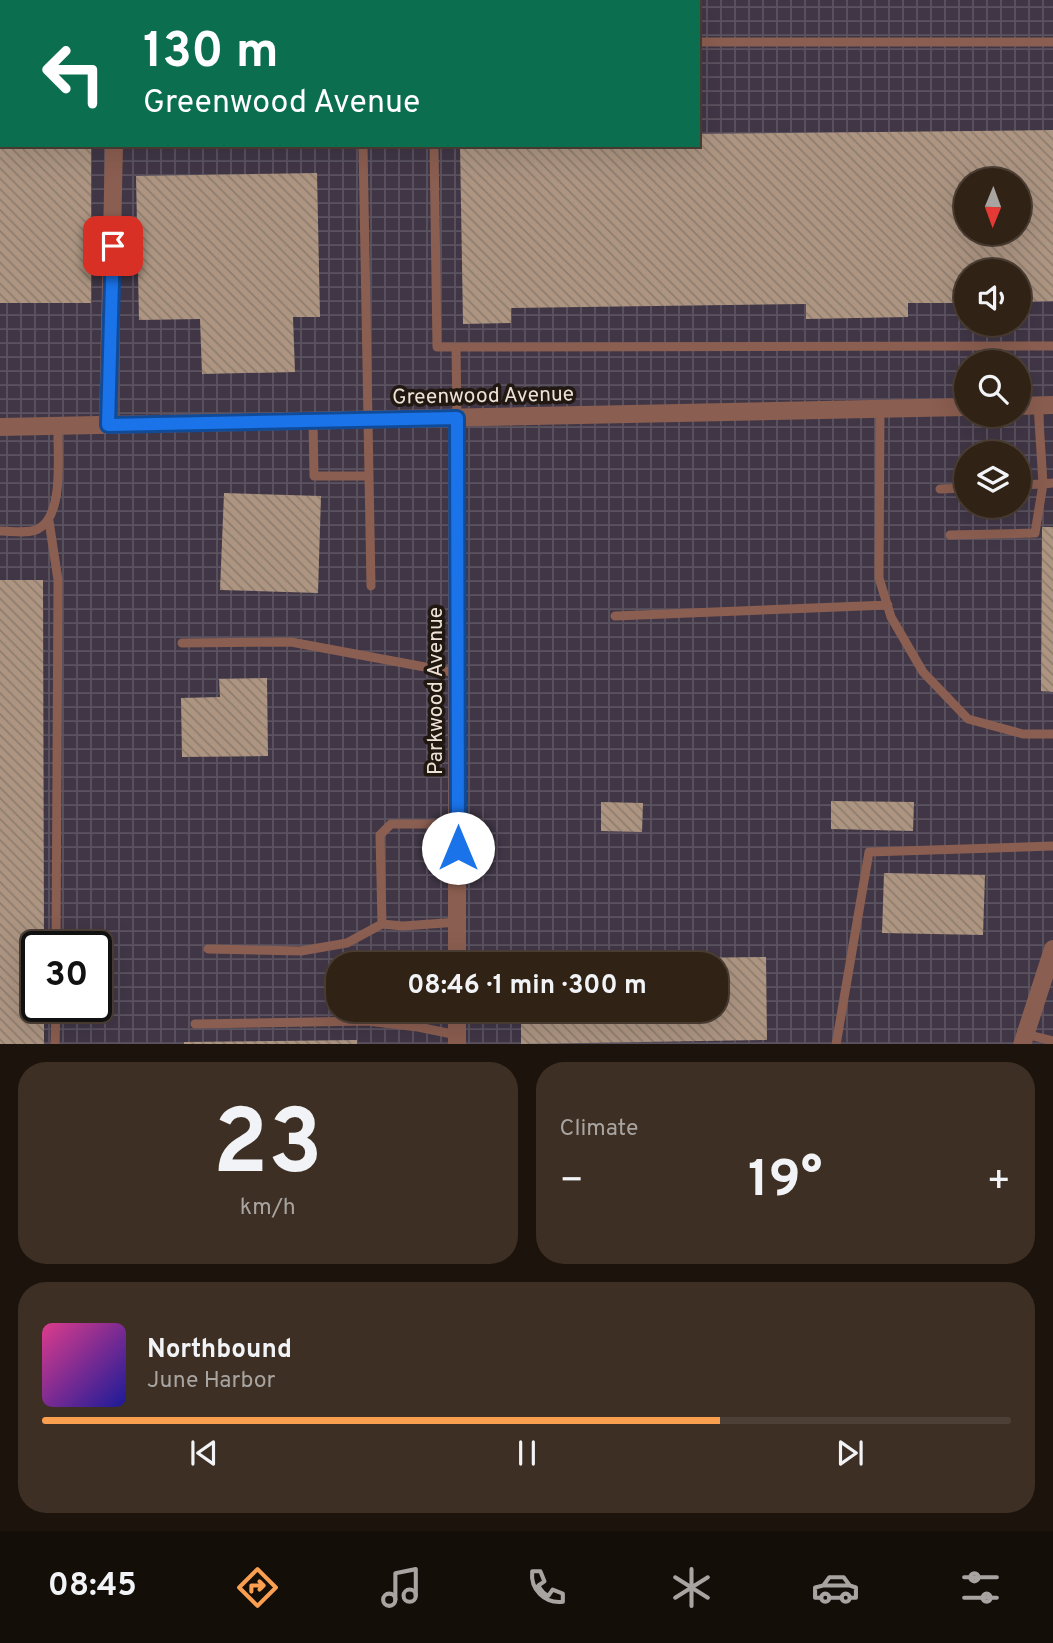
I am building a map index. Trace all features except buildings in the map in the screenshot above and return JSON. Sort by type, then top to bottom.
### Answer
[{"type":"street","points":[[108,425],[114,147]]},
{"type":"street","name":"Greenwood Avenue","points":[[0,427],[954,407]]},
{"type":"street","name":"Parkwood Avenue","points":[[457,418],[457,952]]},
{"type":"street","points":[[1024,1039],[1053,949]]},
{"type":"street","points":[[457,1022],[457,1040]]},
{"type":"lane","points":[[700,42],[1053,42]]},
{"type":"lane","points":[[363,147],[370,586]]},
{"type":"lane","points":[[434,147],[437,347],[1053,346]]},
{"type":"lane","points":[[456,347],[457,418]]},
{"type":"lane","points":[[950,536],[1035,533],[1048,483],[1045,405]]},
{"type":"lane","points":[[880,409],[879,578],[891,617],[923,672],[968,719],[1023,734],[1053,734]]},
{"type":"lane","points":[[313,421],[314,476],[369,477]]},
{"type":"lane","points":[[0,531],[36,531],[49,521],[56,505],[58,426]]},
{"type":"lane","points":[[940,489],[954,488]]},
{"type":"lane","points":[[49,521],[58,580],[56,931]]},
{"type":"lane","points":[[615,616],[888,605]]},
{"type":"lane","points":[[181,643],[292,642],[457,673]]},
{"type":"lane","points":[[382,924],[380,835],[391,824],[458,824]]},
{"type":"lane","points":[[836,1044],[869,852],[1053,846]]},
{"type":"lane","points":[[208,949],[301,951],[347,943],[382,924],[403,926],[458,922]]},
{"type":"lane","points":[[195,1024],[367,1021],[418,1027],[457,1040]]},
{"type":"lane","points":[[55,1044],[56,1022]]},
{"type":"lane","points":[[1024,1039],[1053,1041]]},
{"type":"shaded area","points":[[700,0],[1053,0],[1053,1044],[0,1044],[0,147],[700,147]]},
{"type":"route","points":[[113,246],[108,425],[457,418],[458,848]]}]
